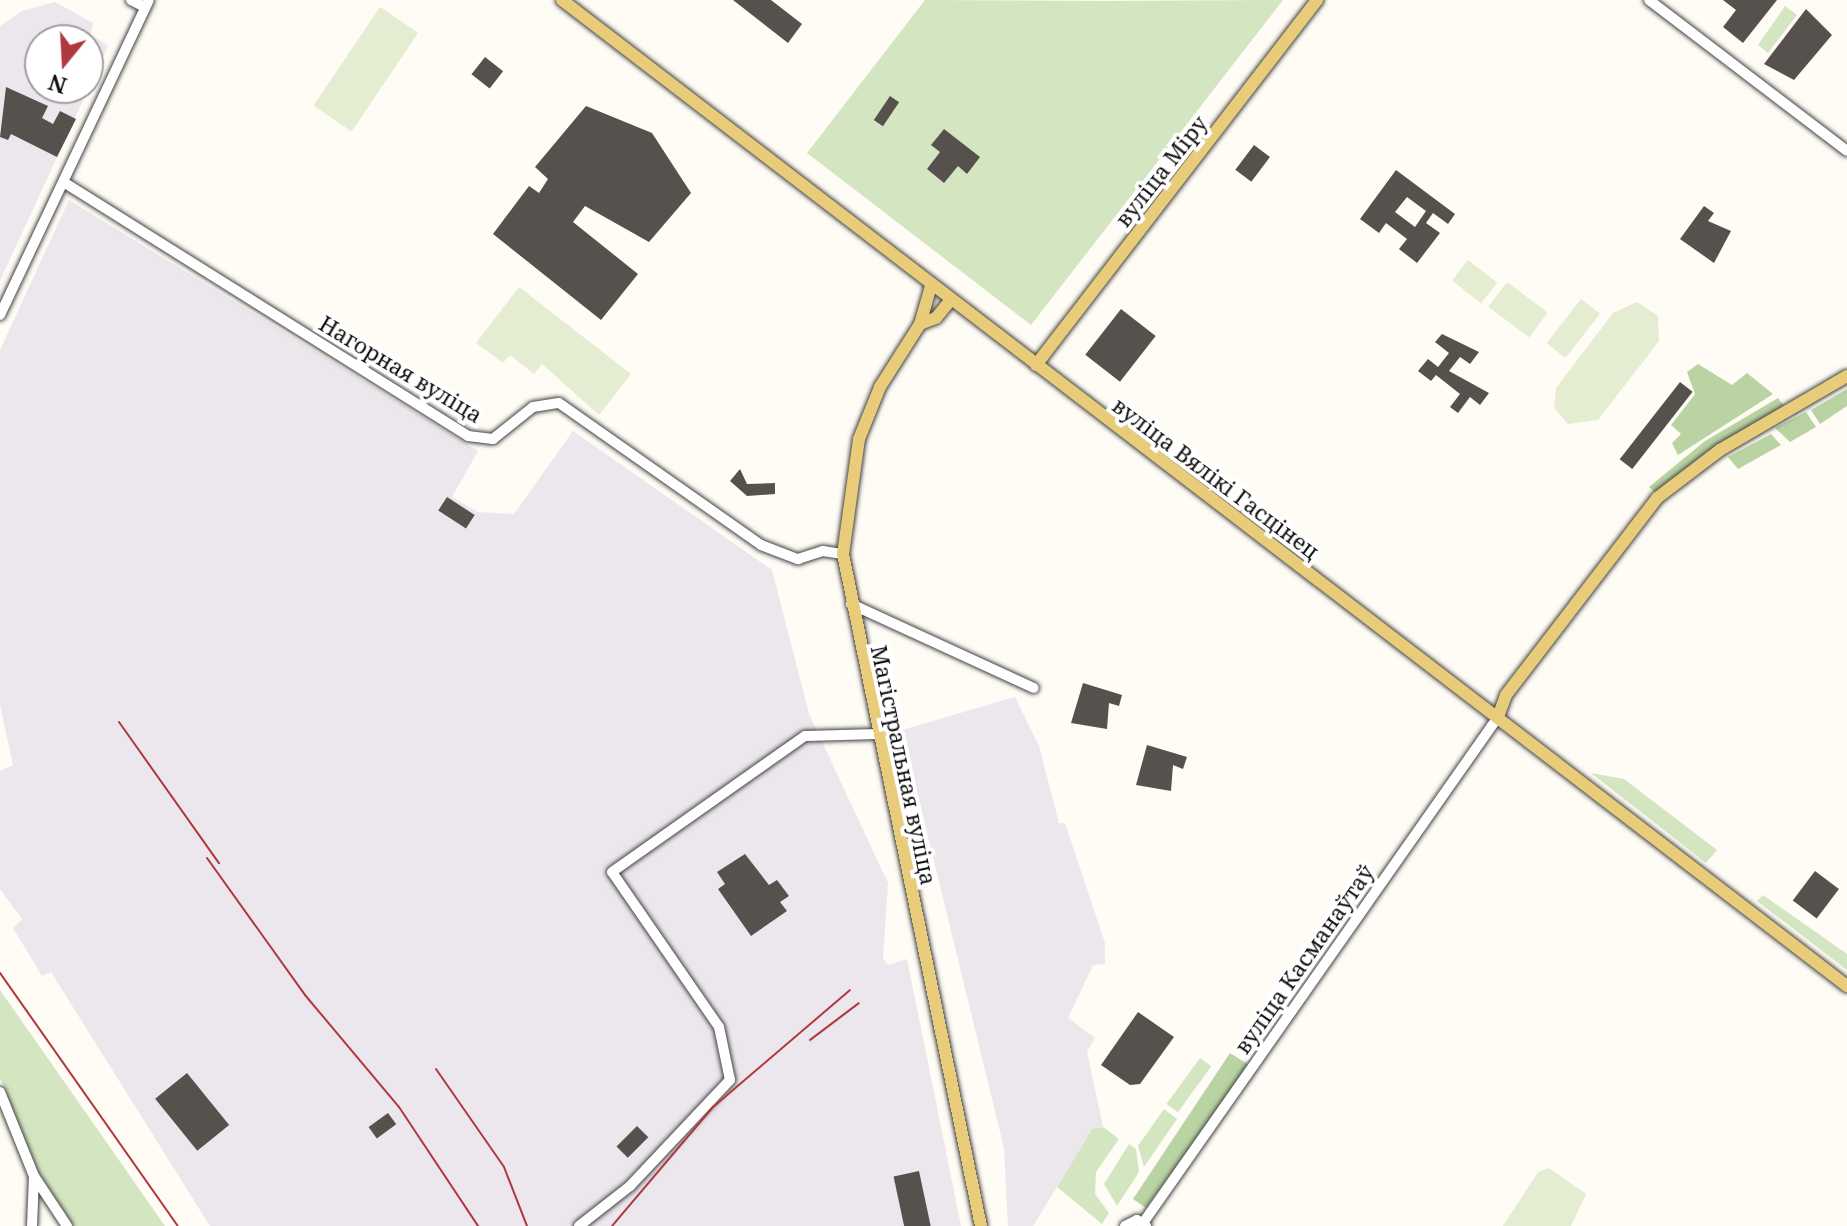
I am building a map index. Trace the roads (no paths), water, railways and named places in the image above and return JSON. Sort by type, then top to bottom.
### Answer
[{"type":"main road","name":"вуліца Вялікі Гасцінец","points":[[562,0],[950,301],[1847,986]]},
{"type":"main road","name":"вуліца Міру","points":[[1036,365],[1317,0]]},
{"type":"main road","points":[[920,324],[931,286]]},
{"type":"main road","points":[[920,324],[936,318],[950,301]]},
{"type":"main road","name":"Магістральная вуліца","points":[[920,324],[880,387],[859,439],[843,554],[849,604],[981,1226]]},
{"type":"main road","points":[[1498,717],[1522,677],[1657,498],[1720,450],[1847,376]]},
{"type":"street","points":[[0,315],[147,4],[131,0]]},
{"type":"street","points":[[1649,0],[1847,151]]},
{"type":"street","name":"Нагорная вуліца","points":[[65,183],[468,436],[493,439],[533,407],[559,403],[761,545],[798,559],[823,551],[843,554]]},
{"type":"street","points":[[849,604],[1034,688]]},
{"type":"street","name":"вуліца Касманаўтаў","points":[[1144,1225],[1498,717]]},
{"type":"street","points":[[579,1226],[630,1186],[730,1080],[719,1027],[612,872],[805,736],[877,734]]},
{"type":"street","points":[[0,1092],[34,1176],[67,1226]]},
{"type":"street","points":[[32,1226],[34,1176]]},
{"type":"street","points":[[1125,1226],[1144,1225]]},
{"type":"railway","points":[[119,722],[219,863]]},
{"type":"railway","points":[[207,858],[305,995],[399,1107],[478,1226]]},
{"type":"railway","points":[[0,973],[178,1226]]},
{"type":"railway","points":[[612,1226],[713,1107],[850,990]]},
{"type":"railway","points":[[810,1040],[859,1003]]},
{"type":"railway","points":[[436,1069],[504,1167],[527,1226]]}]
